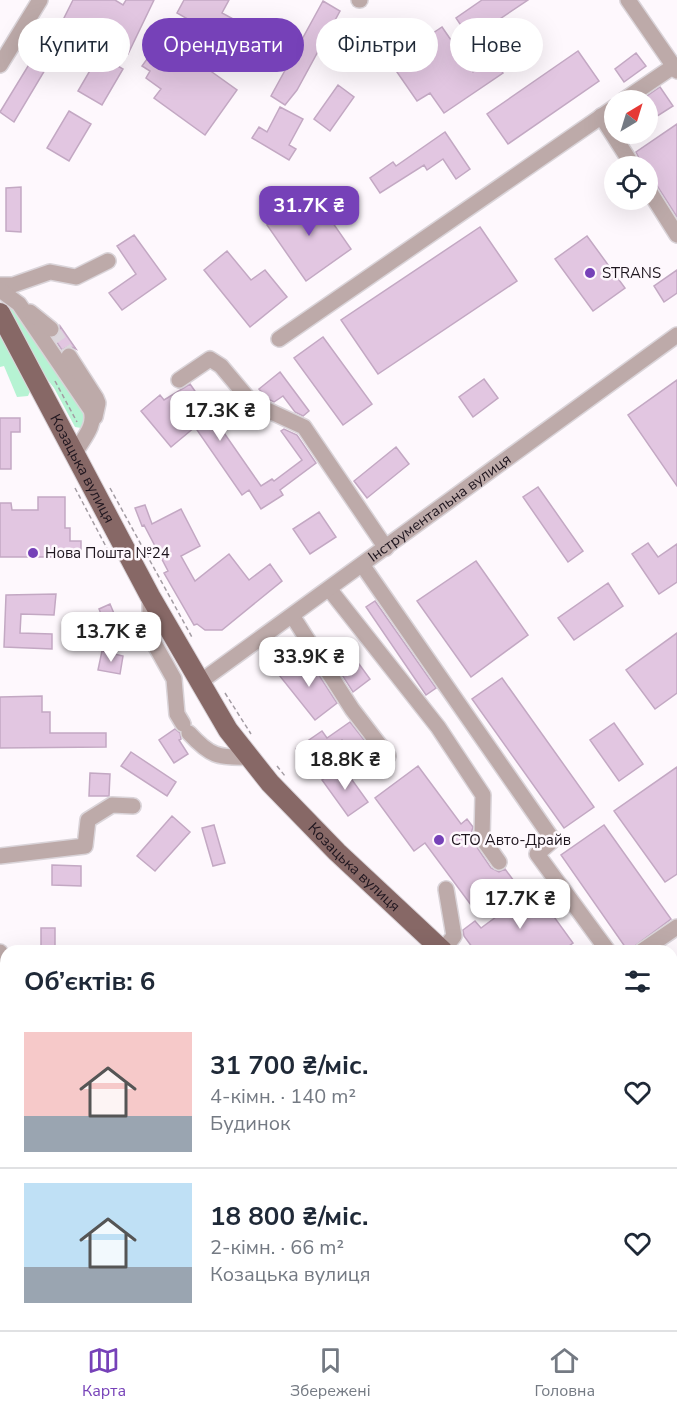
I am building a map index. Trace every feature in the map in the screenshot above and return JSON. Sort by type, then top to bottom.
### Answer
[{"type":"main road","name":"Козацька вулиця","points":[[0,313],[80,444],[150,596],[228,730],[248,757],[337,852],[437,945]]},
{"type":"street","points":[[0,64],[40,0]]},
{"type":"street","points":[[628,0],[675,69],[640,90]]},
{"type":"street","points":[[279,339],[604,114]]},
{"type":"street","points":[[601,116],[627,156]]},
{"type":"street","points":[[658,205],[677,235]]},
{"type":"street","points":[[0,285],[13,285],[50,272],[76,278],[108,261]]},
{"type":"street","points":[[0,290],[51,329]]},
{"type":"street","points":[[19,304],[91,410],[94,420]]},
{"type":"street","name":"Інструментальна вулиця","points":[[200,682],[293,617],[677,335]]},
{"type":"street","points":[[69,356],[96,398],[98,409],[80,444]]},
{"type":"street","points":[[179,380],[210,359],[221,366],[252,403],[304,427],[386,548]]},
{"type":"street","points":[[363,566],[554,840],[537,854],[604,945]]},
{"type":"street","points":[[330,590],[438,727],[483,795],[482,838],[499,862]]},
{"type":"street","points":[[150,596],[150,636],[174,679],[177,714],[186,729],[207,751],[216,756],[248,757]]},
{"type":"street","points":[[293,617],[352,709],[388,756]]},
{"type":"street","points":[[0,856],[85,846],[88,820],[112,805],[133,806]]},
{"type":"street","points":[[446,889],[454,936],[447,945]]},
{"type":"street","points":[[651,945],[677,927]]},
{"type":"street","points":[[0,952],[0,968]]},
{"type":"path","points":[[52,376],[80,444]]},
{"type":"path","points":[[111,489],[197,646]]},
{"type":"path","points":[[220,686],[251,734]]},
{"type":"path","points":[[271,760],[285,776]]},
{"type":"green space","points":[[8,301],[86,413],[85,425],[81,428],[75,427],[54,388],[37,366],[5,305]]},
{"type":"green space","points":[[0,328],[32,387],[28,396],[17,397],[4,366],[0,367]]},
{"type":"building","points":[[73,0],[115,0],[123,5],[126,0],[154,0],[145,18],[142,18],[142,25],[130,50],[130,18],[64,18]]},
{"type":"building","points":[[184,0],[229,0],[222,13],[231,18],[186,18],[177,13]]},
{"type":"building","points":[[482,0],[528,0],[501,18],[456,18]]},
{"type":"building","points":[[323,1],[340,11],[336,18],[316,18],[316,55],[297,90],[285,105],[271,96],[284,72],[304,72],[304,36]]},
{"type":"building","points":[[442,27],[450,39],[450,72],[503,73],[444,113],[430,93],[417,101],[397,72],[438,72],[438,30]]},
{"type":"building","points":[[578,51],[599,81],[508,144],[487,114]]},
{"type":"building","points":[[636,53],[646,66],[624,82],[615,69]]},
{"type":"building","points":[[24,72],[44,72],[14,122],[0,112]]},
{"type":"building","points":[[89,72],[121,72],[102,105],[78,91]]},
{"type":"building","points":[[149,72],[212,72],[237,90],[205,135],[154,98],[161,89],[146,78]]},
{"type":"building","points":[[338,85],[354,97],[330,131],[314,119]]},
{"type":"building","points":[[660,87],[673,106],[658,116],[658,90],[656,90]]},
{"type":"building","points":[[280,107],[303,119],[289,145],[296,149],[289,160],[252,138],[259,127],[267,132]]},
{"type":"building","points":[[69,111],[91,124],[69,161],[47,148]]},
{"type":"building","points":[[677,124],[677,217],[658,187],[658,156],[638,156],[636,152],[648,144],[658,144],[658,137]]},
{"type":"building","points":[[445,132],[470,169],[456,179],[443,159],[427,170],[424,165],[380,193],[370,178],[393,162],[396,166]]},
{"type":"building","points":[[21,187],[21,232],[6,231],[6,188]]},
{"type":"building","points":[[312,193],[351,249],[306,281],[267,225]]},
{"type":"building","points":[[480,227],[517,281],[378,374],[341,320]]},
{"type":"building","points":[[134,235],[166,279],[122,310],[109,293],[136,274],[117,246]]},
{"type":"building","name":"STRANS","points":[[587,236],[625,288],[593,311],[555,259]]},
{"type":"building","points":[[227,251],[251,280],[265,270],[287,297],[250,327],[204,270]]},
{"type":"building","points":[[677,270],[677,293],[664,302],[654,286]]},
{"type":"building","points":[[60,326],[76,349],[69,346],[62,350],[54,338],[59,335]]},
{"type":"building","points":[[323,337],[372,404],[343,425],[294,358]]},
{"type":"building","points":[[280,372],[309,411],[303,416],[295,412],[283,396],[274,402],[259,389]]},
{"type":"building","points":[[484,379],[498,398],[473,417],[459,397]]},
{"type":"building","points":[[677,380],[677,486],[628,415]]},
{"type":"building","points":[[190,384],[261,486],[272,479],[274,481],[302,460],[281,431],[284,429],[297,435],[316,463],[280,490],[283,495],[261,509],[249,490],[242,495],[195,427],[171,447],[141,411],[160,395],[164,400]]},
{"type":"building","points":[[0,418],[20,418],[20,432],[11,432],[11,469],[0,469]]},
{"type":"building","points":[[396,447],[409,464],[367,498],[354,481]]},
{"type":"building","points":[[538,487],[583,551],[568,562],[523,497]]},
{"type":"building","points":[[38,497],[65,497],[65,528],[70,528],[70,541],[81,541],[81,557],[0,557],[0,503],[11,503],[12,510],[38,510]]},
{"type":"building","points":[[145,505],[152,524],[181,509],[200,546],[181,556],[195,581],[229,554],[249,580],[270,564],[282,581],[222,630],[205,630],[197,624],[194,625],[164,573],[168,571],[144,525],[142,526],[135,508]]},
{"type":"building","points":[[319,512],[336,537],[310,554],[293,529]]},
{"type":"building","points":[[648,543],[658,557],[677,544],[677,582],[659,594],[632,554]]},
{"type":"building","points":[[476,561],[528,635],[471,677],[417,601]]},
{"type":"building","points":[[608,583],[623,606],[574,640],[558,618]]},
{"type":"building","points":[[56,594],[54,615],[21,614],[20,633],[52,634],[52,649],[4,647],[6,595]]},
{"type":"building","points":[[375,601],[436,688],[426,695],[366,607]]},
{"type":"building","points":[[110,604],[121,630],[109,634],[99,609]]},
{"type":"building","points":[[677,633],[677,693],[655,709],[626,670]]},
{"type":"building","points":[[343,642],[370,679],[353,692],[328,653]]},
{"type":"building","points":[[102,651],[123,656],[120,674],[98,670]]},
{"type":"building","points":[[306,655],[337,703],[315,720],[279,675]]},
{"type":"building","points":[[502,678],[594,807],[564,828],[472,699]]},
{"type":"building","points":[[42,696],[42,712],[50,712],[50,733],[106,733],[106,747],[0,748],[0,697]]},
{"type":"building","points":[[350,722],[383,764],[368,776],[342,740],[306,765],[296,749],[322,731],[327,738]]},
{"type":"building","points":[[614,723],[643,764],[619,781],[590,740]]},
{"type":"building","points":[[175,729],[180,733],[181,739],[179,740],[188,754],[174,763],[159,740]]},
{"type":"building","points":[[131,752],[176,782],[167,796],[121,766]]},
{"type":"building","points":[[342,766],[368,802],[348,816],[322,780]]},
{"type":"building","name":"СТО Авто-Драйв","points":[[418,766],[461,824],[467,819],[473,827],[470,837],[491,868],[499,872],[505,869],[514,881],[474,909],[425,843],[414,851],[375,798]]},
{"type":"building","points":[[677,767],[677,874],[665,882],[614,811]]},
{"type":"building","points":[[90,773],[110,774],[109,796],[89,796]]},
{"type":"building","points":[[172,816],[190,832],[155,871],[137,856]]},
{"type":"building","points":[[214,825],[225,863],[213,866],[202,828]]},
{"type":"building","points":[[604,825],[671,919],[636,945],[624,945],[561,855]]},
{"type":"building","points":[[52,865],[81,866],[81,886],[52,885]]},
{"type":"building","points":[[530,892],[541,905],[544,903],[573,943],[570,945],[471,945],[464,936],[463,930],[475,921],[481,928]]},
{"type":"building","points":[[41,928],[55,928],[55,945],[41,945]]},
{"type":"tunnel","points":[[51,329],[69,356]]},
{"type":"place","name":"STRANS","points":[[590,273]]},
{"type":"place","name":"Нова Пошта №24","points":[[33,553]]},
{"type":"place","name":"СТО Авто-Драйв","points":[[439,840]]}]
